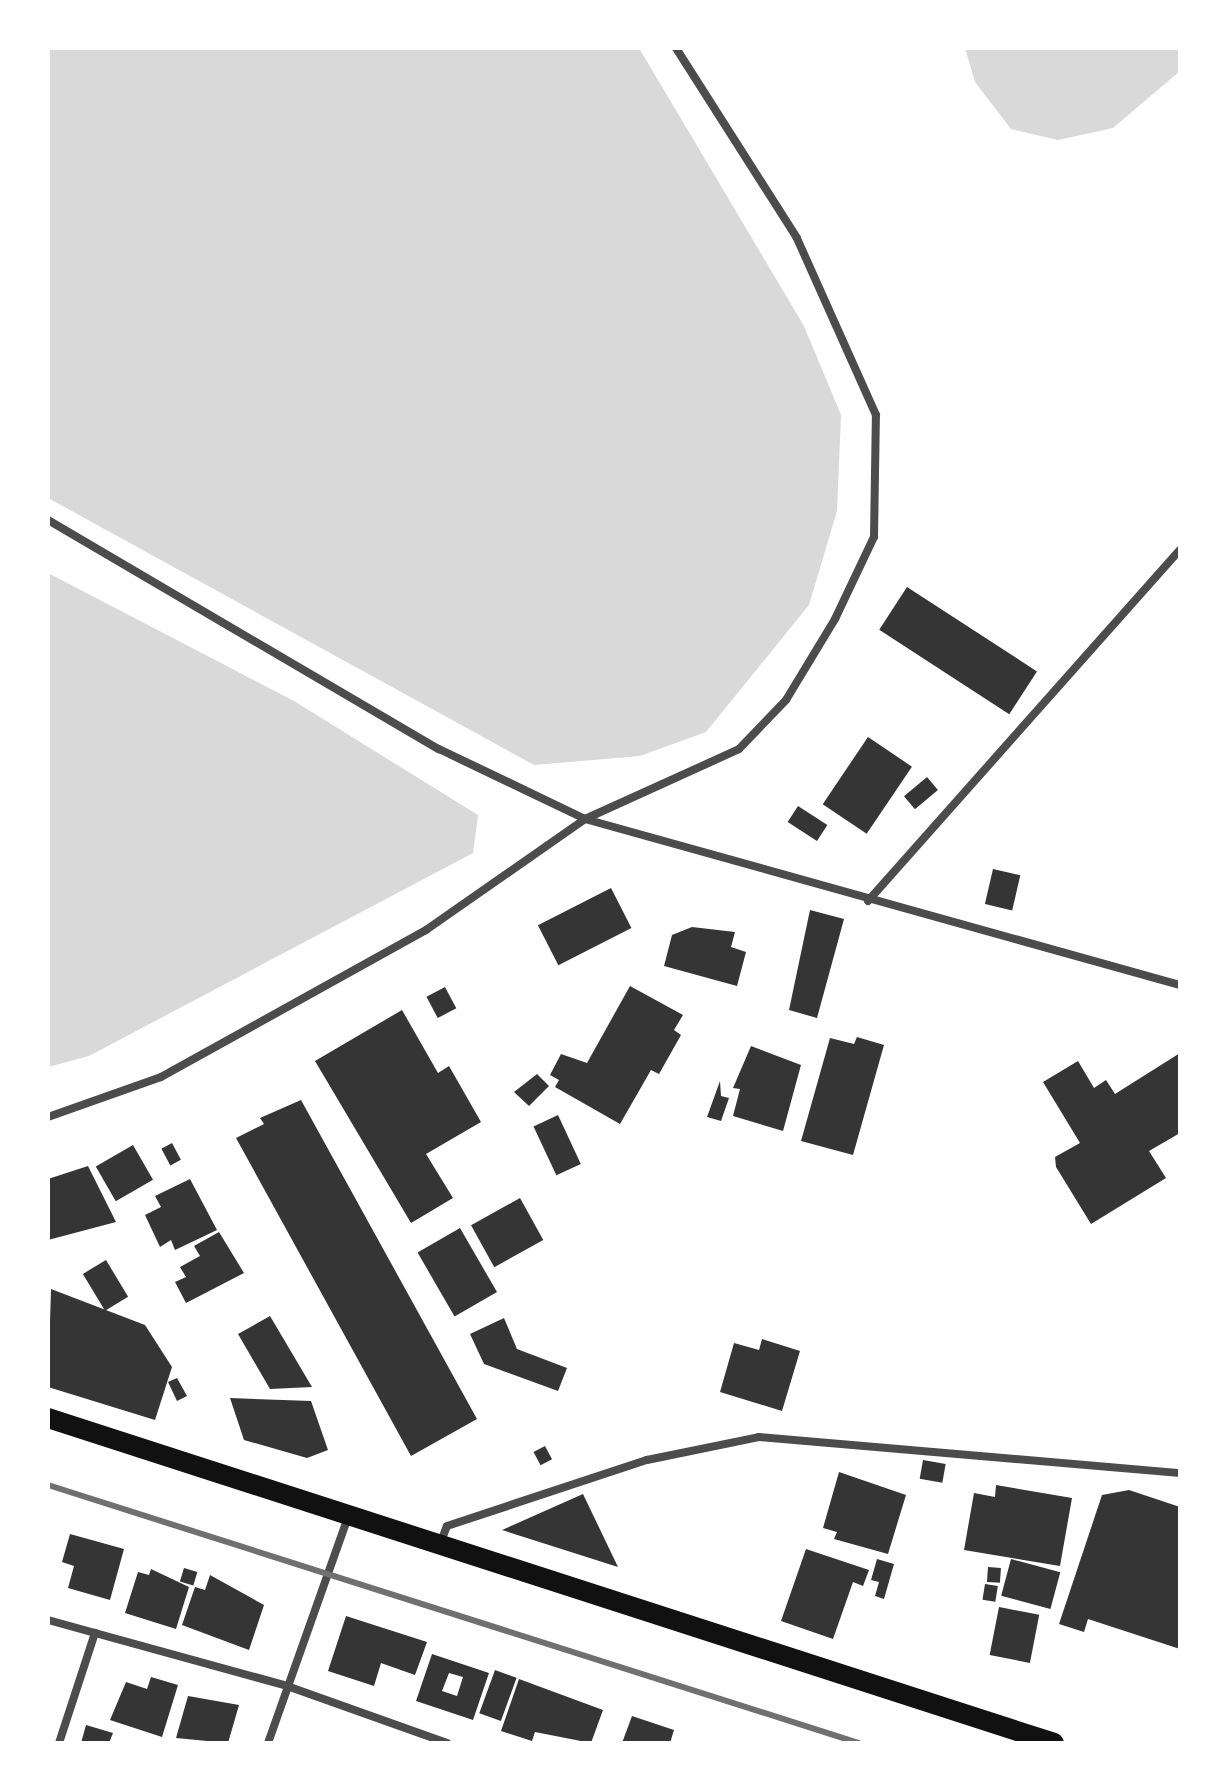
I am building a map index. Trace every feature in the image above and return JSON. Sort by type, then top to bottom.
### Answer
[{"type":"main road","points":[[48,1418],[1054,1743]]},
{"type":"street","points":[[48,1117],[189,1062],[426,930],[585,819],[739,749],[786,700],[874,537],[876,415],[858,364],[797,238],[676,48]]},
{"type":"street","points":[[48,520],[439,749],[585,819],[868,901],[1180,985]]},
{"type":"street","points":[[868,901],[1180,550]]},
{"type":"street","points":[[440,1545],[447,1526],[647,1460],[759,1437],[1180,1473]]},
{"type":"street","points":[[268,1743],[349,1514]]},
{"type":"street","points":[[48,1620],[287,1686],[447,1743]]},
{"type":"street","points":[[59,1743],[95,1633]]},
{"type":"shaded area","points":[[48,48],[639,48],[804,326],[841,415],[837,511],[809,605],[706,732],[640,756],[534,765],[48,498]]},
{"type":"shaded area","points":[[965,48],[1180,48],[1180,71],[1113,128],[1058,140],[1011,129],[975,82]]},
{"type":"shaded area","points":[[48,573],[294,701],[478,815],[473,853],[89,1056],[48,1067]]},
{"type":"building","points":[[907,587],[1037,671],[1009,714],[879,630]]},
{"type":"building","points":[[868,737],[912,767],[867,834],[823,804]]},
{"type":"building","points":[[927,777],[938,790],[915,809],[904,796]]},
{"type":"building","points":[[798,806],[827,825],[817,841],[788,822]]},
{"type":"building","points":[[993,869],[1020,875],[1012,910],[985,904]]},
{"type":"building","points":[[611,888],[631,928],[558,965],[538,925]]},
{"type":"building","points":[[810,910],[844,919],[817,1018],[789,1010]]},
{"type":"building","points":[[692,927],[735,932],[731,947],[746,952],[737,986],[664,966],[672,935]]},
{"type":"building","points":[[630,986],[683,1015],[674,1030],[681,1035],[659,1074],[651,1070],[620,1124],[555,1087],[559,1080],[550,1075],[561,1054],[587,1063]]},
{"type":"building","points":[[445,987],[456,1008],[438,1018],[426,997]]},
{"type":"building","points":[[402,1010],[438,1073],[449,1066],[481,1122],[426,1154],[453,1198],[411,1223],[315,1061]]},
{"type":"building","points":[[857,1037],[884,1045],[853,1155],[801,1141],[830,1038],[854,1044]]},
{"type":"building","points":[[751,1046],[801,1065],[783,1131],[733,1116],[740,1089],[733,1088]]},
{"type":"building","points":[[1180,1053],[1180,1133],[1149,1151],[1166,1178],[1091,1224],[1056,1167],[1055,1157],[1080,1143],[1043,1082],[1078,1061],[1094,1088],[1106,1080],[1115,1094]]},
{"type":"building","points":[[537,1074],[549,1086],[529,1106],[514,1092]]},
{"type":"building","points":[[720,1081],[721,1096],[729,1098],[721,1121],[707,1117]]},
{"type":"building","points":[[301,1100],[477,1419],[411,1456],[236,1138],[264,1124],[260,1118]]},
{"type":"building","points":[[558,1115],[581,1164],[556,1175],[534,1126]]},
{"type":"building","points":[[172,1143],[181,1160],[170,1165],[161,1149]]},
{"type":"building","points":[[133,1145],[153,1180],[116,1201],[96,1166]]},
{"type":"building","points":[[88,1166],[116,1222],[48,1240],[48,1179]]},
{"type":"building","points":[[190,1179],[217,1230],[175,1250],[171,1240],[160,1247],[145,1215],[161,1207],[155,1196]]},
{"type":"building","points":[[520,1198],[543,1240],[494,1267],[471,1225]]},
{"type":"building","points":[[460,1228],[497,1292],[455,1317],[418,1252]]},
{"type":"building","points":[[219,1232],[244,1273],[186,1303],[175,1282],[186,1277],[180,1267],[200,1256],[194,1246]]},
{"type":"building","points":[[106,1260],[128,1297],[105,1311],[83,1274]]},
{"type":"building","points":[[51,1289],[145,1325],[172,1367],[155,1420],[48,1387]]},
{"type":"building","points":[[270,1316],[312,1387],[270,1389],[238,1334]]},
{"type":"building","points":[[504,1318],[517,1349],[567,1368],[558,1391],[484,1364],[470,1334]]},
{"type":"building","points":[[762,1339],[800,1351],[782,1411],[720,1392],[734,1343],[759,1350]]},
{"type":"building","points":[[177,1378],[187,1396],[177,1401],[168,1382]]},
{"type":"building","points":[[230,1398],[311,1401],[328,1450],[307,1458],[244,1440]]},
{"type":"building","points":[[545,1446],[552,1459],[541,1465],[534,1452]]},
{"type":"building","points":[[923,1460],[946,1464],[942,1483],[920,1479]]},
{"type":"building","points":[[839,1472],[906,1495],[888,1554],[834,1539],[837,1532],[823,1528]]},
{"type":"building","points":[[996,1485],[1072,1498],[1060,1566],[964,1550],[974,1493],[995,1497]]},
{"type":"building","points":[[1129,1490],[1180,1507],[1180,1649],[1088,1619],[1084,1632],[1059,1624],[1102,1495]]},
{"type":"building","points":[[583,1494],[618,1567],[502,1530]]},
{"type":"building","points":[[70,1534],[124,1549],[110,1600],[68,1588],[74,1566],[62,1562]]},
{"type":"building","points":[[806,1549],[869,1570],[863,1586],[853,1582],[833,1639],[781,1621]]},
{"type":"building","points":[[877,1559],[894,1564],[884,1599],[875,1596],[879,1582],[871,1580]]},
{"type":"building","points":[[1011,1559],[1060,1572],[1050,1609],[1001,1596]]},
{"type":"building","points":[[988,1567],[1001,1568],[1000,1583],[987,1582]]},
{"type":"building","points":[[184,1568],[197,1572],[193,1585],[180,1581]]},
{"type":"building","points":[[151,1569],[189,1587],[176,1629],[125,1613],[138,1572],[149,1575]]},
{"type":"building","points":[[210,1575],[264,1605],[249,1650],[182,1625],[195,1587],[205,1590]]},
{"type":"building","points":[[985,1584],[998,1586],[995,1602],[982,1600]]},
{"type":"building","points":[[999,1607],[1039,1615],[1030,1663],[990,1655]]},
{"type":"building","points":[[346,1616],[427,1642],[415,1675],[381,1663],[374,1686],[328,1671]]},
{"type":"building","points":[[432,1654],[489,1673],[473,1720],[416,1701]],"holes":[[[449,1673],[463,1677],[457,1696],[442,1691]]]},
{"type":"building","points":[[495,1670],[517,1678],[501,1721],[479,1713]]},
{"type":"building","points":[[151,1677],[178,1685],[162,1737],[110,1720],[126,1682],[147,1689]]},
{"type":"building","points":[[519,1679],[603,1710],[591,1743],[535,1732],[532,1741],[501,1731]]},
{"type":"building","points":[[188,1696],[239,1705],[228,1743],[176,1738]]},
{"type":"building","points":[[632,1716],[674,1730],[670,1743],[622,1743]]},
{"type":"building","points":[[86,1725],[113,1733],[109,1743],[81,1743]]},
{"type":"railway","points":[[48,1485],[859,1743]]}]
